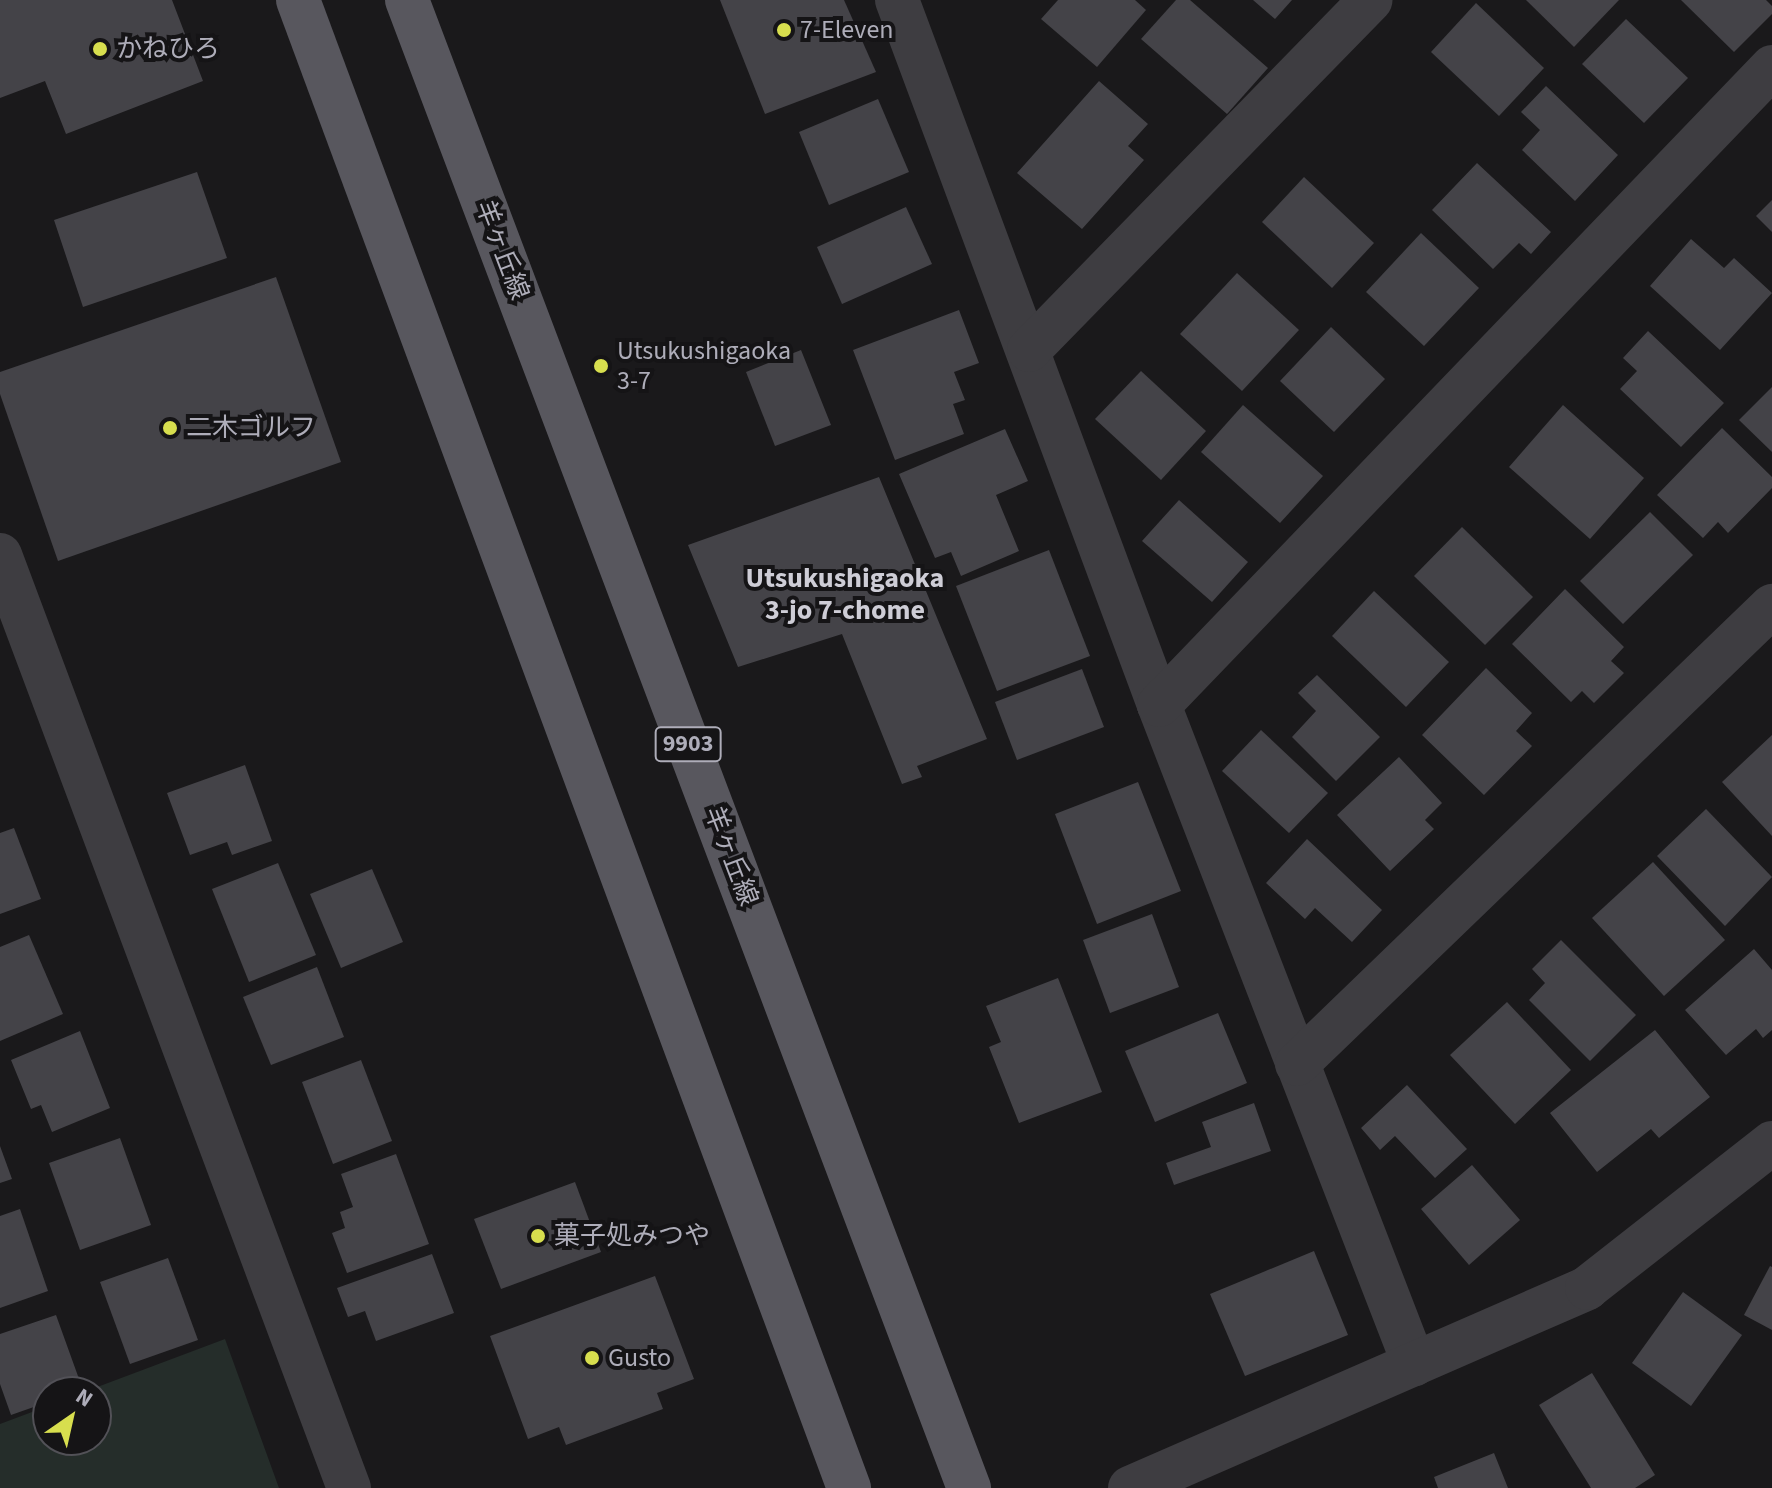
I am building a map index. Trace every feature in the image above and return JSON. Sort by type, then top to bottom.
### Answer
[{"type":"main road","points":[[298,0],[849,1488]]},
{"type":"main road","name":"羊ヶ丘線","points":[[407,0],[969,1488]]},
{"type":"street","points":[[1029,350],[1371,0]]},
{"type":"street","points":[[906,5],[1159,705],[1414,1364]]},
{"type":"street","points":[[1159,705],[1772,67]]},
{"type":"street","points":[[0,555],[15,641],[349,1488]]},
{"type":"street","points":[[1297,1064],[1772,606]]},
{"type":"street","points":[[1130,1488],[1587,1288],[1772,1143]]},
{"type":"shaded area","points":[[225,1339],[279,1488],[0,1488],[0,1424],[32,1412],[32,1456],[112,1456],[112,1381]]},
{"type":"building","points":[[0,0],[172,0],[203,81],[66,134],[45,81],[0,98]]},
{"type":"building","points":[[720,0],[844,0],[876,72],[765,114]]},
{"type":"building","points":[[1058,0],[1135,0],[1146,10],[1097,67],[1041,19]]},
{"type":"building","points":[[1176,0],[1190,0],[1268,68],[1227,114],[1141,39]]},
{"type":"building","points":[[1253,0],[1292,0],[1275,19]]},
{"type":"building","points":[[1526,0],[1619,0],[1574,47]]},
{"type":"building","points":[[1681,0],[1766,0],[1772,6],[1772,14],[1734,52]]},
{"type":"building","points":[[1476,3],[1544,68],[1499,116],[1431,52]]},
{"type":"building","points":[[1626,19],[1688,78],[1644,123],[1582,64]]},
{"type":"building","points":[[1099,81],[1148,124],[1128,146],[1144,160],[1082,229],[1017,173]]},
{"type":"building","points":[[1546,86],[1618,155],[1575,201],[1522,150],[1540,130],[1521,112]]},
{"type":"building","points":[[878,99],[909,172],[829,205],[799,132]]},
{"type":"building","points":[[1477,163],[1551,232],[1531,254],[1519,243],[1493,269],[1432,210]]},
{"type":"building","points":[[197,172],[227,258],[83,307],[54,220]]},
{"type":"building","points":[[1304,177],[1374,243],[1332,288],[1262,222]]},
{"type":"building","points":[[1772,200],[1772,232],[1756,216]]},
{"type":"building","points":[[906,207],[932,264],[842,304],[817,247]]},
{"type":"building","points":[[1421,233],[1479,288],[1424,346],[1366,292]]},
{"type":"building","points":[[1691,239],[1724,268],[1734,258],[1772,293],[1720,350],[1650,286]]},
{"type":"building","points":[[1237,273],[1299,330],[1242,391],[1180,334]]},
{"type":"building","name":"二木ゴルフ","points":[[276,277],[341,462],[58,561],[0,394],[0,372]]},
{"type":"building","points":[[959,310],[979,363],[954,372],[965,400],[953,404],[964,434],[895,460],[853,350]]},
{"type":"building","points":[[1331,327],[1385,379],[1334,432],[1280,381]]},
{"type":"building","points":[[1648,331],[1724,403],[1681,447],[1620,389],[1637,371],[1623,358]]},
{"type":"building","points":[[801,350],[831,425],[775,446],[746,372]]},
{"type":"building","points":[[1141,371],[1206,431],[1161,480],[1095,419]]},
{"type":"building","points":[[1772,387],[1772,452],[1739,420]]},
{"type":"building","points":[[1243,405],[1323,476],[1280,523],[1201,452]]},
{"type":"building","points":[[1563,405],[1644,478],[1590,539],[1509,467]]},
{"type":"building","points":[[1722,428],[1772,477],[1772,488],[1728,533],[1718,522],[1703,538],[1657,495]]},
{"type":"building","points":[[1005,429],[1028,481],[996,495],[1019,551],[961,576],[951,552],[935,558],[899,474]]},
{"type":"building","points":[[879,477],[987,739],[917,766],[922,777],[902,784],[842,634],[738,667],[688,545]]},
{"type":"building","points":[[1179,500],[1248,562],[1212,602],[1142,541]]},
{"type":"building","points":[[1650,512],[1693,555],[1623,624],[1580,581]]},
{"type":"building","points":[[1462,527],[1533,597],[1485,645],[1414,576]]},
{"type":"building","points":[[1049,550],[1090,656],[997,691],[956,586]]},
{"type":"building","points":[[1565,589],[1624,647],[1611,661],[1624,673],[1594,703],[1582,691],[1571,702],[1512,644]]},
{"type":"building","points":[[1374,591],[1449,662],[1406,707],[1332,636]]},
{"type":"building","points":[[1486,668],[1532,713],[1516,731],[1532,746],[1484,795],[1422,735]]},
{"type":"building","points":[[1082,669],[1104,727],[1017,760],[995,702]]},
{"type":"building","points":[[1317,675],[1380,737],[1336,781],[1292,737],[1316,711],[1298,693]]},
{"type":"building","points":[[1261,730],[1328,793],[1289,833],[1222,771]]},
{"type":"building","points":[[1772,735],[1772,836],[1722,782]]},
{"type":"building","points":[[1399,757],[1442,803],[1425,820],[1434,829],[1390,871],[1337,815]]},
{"type":"building","points":[[245,765],[272,841],[232,855],[227,842],[190,855],[167,793]]},
{"type":"building","points":[[1138,782],[1181,891],[1097,924],[1055,814]]},
{"type":"building","points":[[1706,809],[1772,877],[1725,926],[1657,856]]},
{"type":"building","points":[[14,828],[41,899],[0,914],[0,833]]},
{"type":"building","points":[[1307,839],[1382,910],[1352,942],[1315,908],[1305,919],[1266,883]]},
{"type":"building","points":[[1653,862],[1725,940],[1664,996],[1592,918]]},
{"type":"building","points":[[278,863],[316,955],[249,982],[212,889]]},
{"type":"building","points":[[372,869],[403,942],[341,968],[310,894]]},
{"type":"building","points":[[1152,914],[1179,987],[1110,1013],[1083,940]]},
{"type":"building","points":[[29,935],[63,1014],[0,1041],[0,947]]},
{"type":"building","points":[[1561,940],[1636,1015],[1590,1061],[1529,1000],[1545,983],[1532,969]]},
{"type":"building","points":[[1754,949],[1772,970],[1772,1030],[1763,1038],[1756,1029],[1726,1055],[1685,1010]]},
{"type":"building","points":[[317,967],[344,1037],[271,1065],[243,997]]},
{"type":"building","points":[[1058,978],[1102,1092],[1019,1123],[989,1047],[1001,1042],[986,1006]]},
{"type":"building","points":[[1507,1002],[1571,1070],[1515,1124],[1450,1055]]},
{"type":"building","points":[[1218,1013],[1247,1083],[1155,1122],[1125,1051]]},
{"type":"building","points":[[1655,1030],[1710,1097],[1659,1138],[1651,1129],[1597,1172],[1550,1113]]},
{"type":"building","points":[[80,1031],[110,1108],[52,1132],[41,1105],[31,1109],[11,1060]]},
{"type":"building","points":[[361,1060],[392,1141],[333,1164],[302,1082]]},
{"type":"building","points":[[1407,1085],[1467,1149],[1435,1178],[1395,1136],[1380,1150],[1361,1128]]},
{"type":"building","points":[[1254,1103],[1271,1151],[1174,1185],[1166,1163],[1211,1147],[1202,1122]]},
{"type":"building","points":[[120,1138],[151,1225],[80,1250],[49,1163]]},
{"type":"building","points":[[0,1146],[12,1179],[0,1183]]},
{"type":"building","points":[[396,1154],[429,1244],[347,1273],[332,1233],[345,1228],[340,1212],[353,1207],[341,1174]]},
{"type":"building","points":[[1472,1165],[1520,1220],[1469,1265],[1421,1209]]},
{"type":"building","name":"菓子処みつや","points":[[575,1182],[601,1252],[501,1289],[474,1219]]},
{"type":"building","points":[[20,1209],[48,1291],[0,1308],[0,1216]]},
{"type":"building","points":[[1314,1251],[1348,1335],[1245,1376],[1210,1294]]},
{"type":"building","points":[[432,1254],[454,1313],[376,1341],[365,1311],[348,1317],[337,1288]]},
{"type":"building","points":[[168,1258],[198,1340],[130,1364],[100,1282]]},
{"type":"building","points":[[1772,1267],[1772,1330],[1744,1315]]},
{"type":"building","name":"Gusto","points":[[655,1276],[694,1379],[657,1393],[663,1409],[566,1445],[559,1427],[528,1439],[490,1336]]},
{"type":"building","points":[[1683,1292],[1742,1335],[1691,1406],[1632,1363]]},
{"type":"building","points":[[56,1315],[78,1376],[32,1376],[32,1408],[11,1415],[0,1384],[0,1334]]},
{"type":"building","points":[[1592,1373],[1655,1475],[1635,1488],[1591,1488],[1539,1405]]},
{"type":"building","points":[[1494,1453],[1508,1488],[1438,1488],[1434,1477]]},
{"type":"place","name":"7-Eleven","points":[[784,30]]},
{"type":"place","name":"かねひろ","points":[[100,49]]},
{"type":"place","name":"Utsukushigaoka 3-7","points":[[601,366]]},
{"type":"place","name":"二木ゴルフ","points":[[170,428]]},
{"type":"place","name":"菓子処みつや","points":[[538,1236]]},
{"type":"place","name":"Gusto","points":[[592,1358]]},
{"type":"district","name":"Utsukushigaoka 3-jo 7-chome","points":[[845,594]]}]
